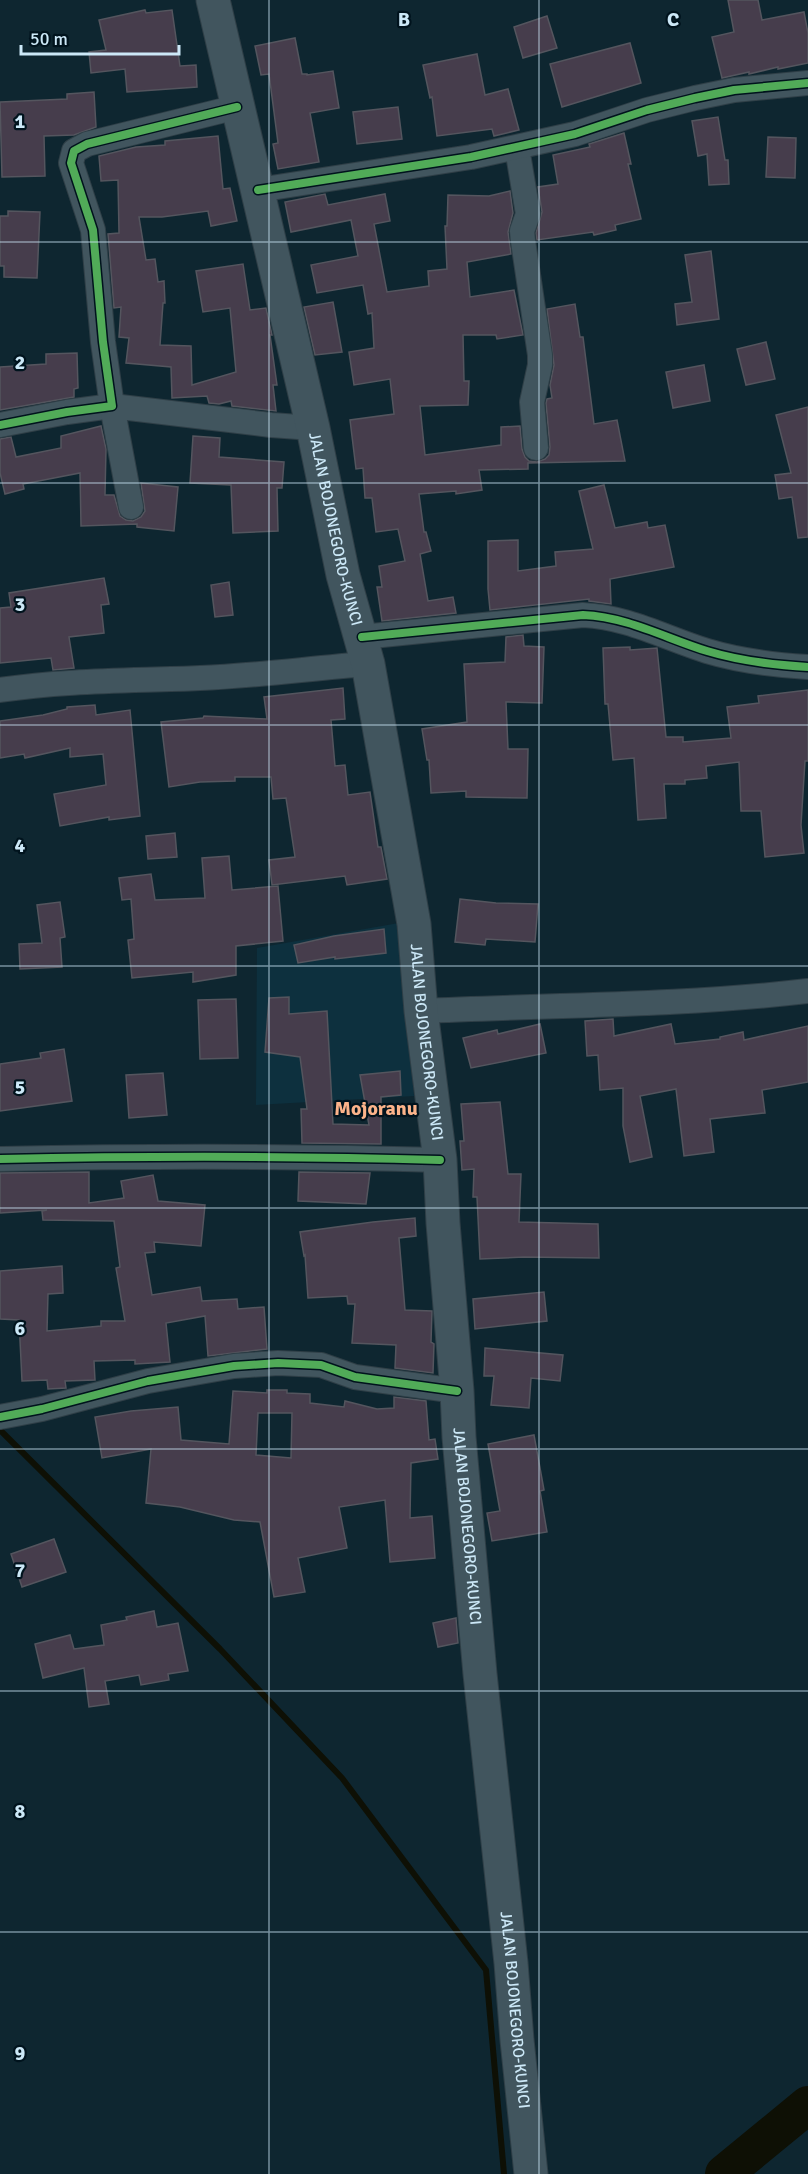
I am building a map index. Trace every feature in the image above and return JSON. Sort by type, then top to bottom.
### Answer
[{"type":"main road","name":"JALAN BOJONEGORO-KUNCI","points":[[213,0],[313,428],[343,575],[365,650],[414,924],[421,1011],[440,1160],[443,1223],[458,1391],[459,1437],[480,1674],[531,2174]]},
{"type":"street","points":[[258,190],[471,157],[575,134],[647,110],[695,98],[734,90],[808,83]]},
{"type":"street","points":[[131,507],[112,406],[103,342],[93,230],[71,163],[74,151],[87,144],[237,107]]},
{"type":"street","points":[[517,148],[528,214],[522,231],[523,241],[540,355],[532,402],[536,448]]},
{"type":"street","points":[[0,425],[112,406],[313,428]]},
{"type":"street","points":[[0,690],[78,681],[201,678],[583,615],[603,616],[647,628],[705,651],[734,658],[808,667]]},
{"type":"street","points":[[421,1011],[645,1004],[736,999],[808,991]]},
{"type":"street","points":[[0,1159],[175,1156],[440,1160]]},
{"type":"street","points":[[3,1416],[42,1409],[148,1381],[234,1366],[278,1363],[321,1365],[355,1377],[458,1391]]},
{"type":"shaded area","points":[[399,923],[414,1096],[256,1105],[257,948]]},
{"type":"building","points":[[728,0],[758,0],[762,20],[804,12],[808,33],[808,63],[722,78],[712,37],[734,32]]},
{"type":"building","points":[[145,10],[146,13],[172,10],[180,66],[196,65],[197,87],[127,92],[125,69],[91,73],[89,52],[106,50],[99,20]]},
{"type":"building","points":[[547,16],[557,48],[523,58],[514,27]]},
{"type":"building","points":[[295,38],[302,74],[333,71],[339,108],[310,113],[319,162],[278,169],[273,144],[278,143],[269,74],[261,75],[255,46]]},
{"type":"building","points":[[630,43],[641,83],[562,107],[550,64]]},
{"type":"building","points":[[477,54],[485,95],[508,89],[519,130],[494,136],[492,129],[437,136],[432,97],[430,98],[423,65]]},
{"type":"building","points":[[94,92],[96,127],[74,135],[44,136],[45,176],[2,177],[0,102],[67,99],[67,94]]},
{"type":"building","points":[[398,107],[402,139],[357,144],[353,112]]},
{"type":"building","points":[[718,117],[725,160],[728,160],[729,184],[709,185],[707,154],[698,156],[692,121]]},
{"type":"building","points":[[624,133],[631,164],[628,164],[641,219],[615,225],[616,230],[594,235],[593,232],[537,240],[536,233],[542,212],[538,187],[558,184],[553,155],[590,147],[589,144]]},
{"type":"building","points":[[218,136],[223,189],[230,188],[237,221],[211,226],[208,211],[162,217],[139,217],[146,260],[155,259],[158,282],[164,281],[165,303],[163,303],[160,345],[191,346],[192,385],[236,372],[230,308],[203,312],[196,271],[243,264],[250,310],[266,308],[272,335],[270,335],[277,385],[273,385],[276,411],[232,406],[231,401],[219,404],[209,403],[207,396],[172,398],[171,367],[126,363],[129,338],[119,337],[121,307],[114,308],[108,234],[119,233],[118,180],[101,181],[99,156],[136,147],[165,145],[165,141]]},
{"type":"building","points":[[768,137],[796,138],[795,178],[766,177]]},
{"type":"building","points":[[510,191],[513,213],[508,232],[511,254],[467,262],[470,297],[514,290],[523,335],[497,339],[496,335],[463,335],[464,381],[469,381],[468,405],[420,406],[425,455],[501,445],[501,427],[520,426],[522,449],[529,461],[537,462],[549,455],[546,403],[547,399],[552,398],[550,385],[554,365],[547,309],[575,304],[580,337],[583,337],[594,424],[617,420],[625,461],[528,463],[528,469],[479,470],[482,490],[456,494],[456,491],[419,494],[424,532],[426,532],[431,551],[420,554],[428,601],[453,597],[456,613],[382,621],[377,587],[382,587],[379,566],[405,561],[398,529],[376,532],[372,498],[365,498],[363,468],[356,469],[350,420],[394,414],[390,379],[354,385],[349,352],[374,348],[372,313],[368,314],[363,285],[317,293],[311,265],[358,256],[351,220],[291,232],[285,202],[325,194],[328,205],[385,194],[390,221],[374,224],[387,292],[429,286],[428,271],[447,269],[445,226],[447,226],[448,195],[489,196]]},
{"type":"building","points":[[8,211],[40,212],[37,278],[4,277],[4,266],[0,266],[0,216],[8,216]]},
{"type":"building","points":[[711,251],[719,319],[677,325],[675,304],[692,302],[685,255]]},
{"type":"building","points":[[333,302],[342,352],[315,355],[304,307]]},
{"type":"building","points":[[766,342],[775,379],[746,385],[737,349]]},
{"type":"building","points":[[77,353],[78,388],[74,389],[74,397],[0,410],[0,367],[46,364],[46,354]]},
{"type":"building","points":[[704,365],[710,401],[673,408],[666,372]]},
{"type":"building","points":[[808,407],[808,537],[798,538],[792,497],[779,499],[775,475],[791,473],[776,415]]},
{"type":"building","points":[[101,426],[106,449],[105,495],[114,495],[120,516],[133,521],[141,517],[145,511],[141,483],[178,487],[174,531],[137,527],[137,524],[81,526],[80,473],[23,484],[24,489],[5,494],[0,473],[0,439],[11,437],[16,457],[61,448],[61,436]]},
{"type":"building","points":[[193,436],[220,438],[219,457],[284,462],[282,488],[277,488],[278,531],[233,533],[231,485],[190,483]]},
{"type":"building","points":[[604,485],[615,528],[647,522],[648,528],[665,525],[674,567],[610,579],[611,604],[589,601],[589,599],[490,610],[488,541],[518,540],[518,571],[556,566],[555,552],[593,549],[579,491]]},
{"type":"building","points":[[104,578],[109,604],[101,605],[104,633],[69,637],[74,668],[53,670],[51,658],[0,663],[0,608],[11,607],[9,593]]},
{"type":"building","points":[[229,582],[233,615],[215,617],[211,585]]},
{"type":"building","points":[[523,635],[524,646],[544,647],[542,703],[506,702],[508,749],[528,749],[527,798],[466,797],[466,791],[431,793],[429,760],[427,760],[422,729],[467,722],[464,664],[505,662],[506,637]]},
{"type":"building","points":[[630,647],[630,650],[657,648],[666,737],[683,737],[683,742],[731,738],[727,707],[759,703],[758,696],[808,690],[808,761],[805,761],[801,825],[804,853],[765,857],[761,811],[741,811],[739,762],[706,766],[707,778],[685,780],[685,784],[664,784],[666,818],[638,820],[634,758],[613,760],[608,704],[605,704],[603,648]]},
{"type":"building","points":[[343,688],[345,719],[331,720],[335,766],[345,765],[348,795],[370,792],[378,847],[381,847],[387,879],[347,885],[345,876],[272,885],[269,860],[295,857],[286,798],[273,799],[271,777],[235,777],[235,781],[200,782],[169,787],[161,722],[203,718],[204,716],[267,719],[264,697]]},
{"type":"building","points":[[95,705],[96,715],[130,710],[140,816],[109,820],[109,817],[60,826],[54,794],[106,785],[103,754],[70,757],[70,748],[25,758],[24,754],[0,758],[0,721],[43,715],[67,709],[67,707]]},
{"type":"building","points":[[175,833],[177,857],[148,859],[146,836]]},
{"type":"building","points":[[229,856],[232,890],[278,886],[283,941],[236,946],[236,975],[193,982],[193,972],[132,978],[128,940],[134,939],[131,899],[122,900],[119,878],[151,874],[155,900],[205,898],[202,858]]},
{"type":"building","points":[[460,899],[538,904],[535,942],[486,939],[485,945],[455,942]]},
{"type":"building","points":[[60,902],[65,937],[60,938],[62,967],[20,969],[19,944],[42,943],[37,905]]},
{"type":"building","points":[[384,929],[386,953],[298,963],[294,945],[334,936]]},
{"type":"building","points":[[289,997],[289,1014],[327,1011],[333,1124],[369,1125],[360,1075],[400,1071],[401,1095],[381,1097],[381,1144],[302,1143],[301,1109],[307,1109],[300,1057],[265,1052],[269,998]]},
{"type":"building","points":[[236,999],[238,1058],[200,1059],[198,1000]]},
{"type":"building","points":[[613,1019],[614,1036],[671,1024],[675,1044],[720,1039],[720,1037],[743,1032],[744,1040],[808,1026],[808,1082],[762,1090],[765,1113],[710,1119],[714,1152],[684,1156],[676,1089],[640,1096],[652,1157],[630,1162],[623,1126],[623,1088],[600,1090],[598,1055],[587,1056],[585,1021]]},
{"type":"building","points":[[540,1024],[546,1053],[471,1068],[463,1038],[497,1030],[498,1034]]},
{"type":"building","points":[[64,1049],[72,1101],[0,1111],[0,1064],[41,1058],[40,1053]]},
{"type":"building","points":[[163,1073],[167,1115],[129,1118],[126,1075]]},
{"type":"building","points":[[500,1102],[508,1174],[521,1174],[519,1222],[598,1224],[599,1258],[480,1259],[477,1197],[473,1197],[474,1169],[462,1170],[460,1141],[464,1141],[461,1104]]},
{"type":"building","points":[[89,1172],[89,1203],[124,1198],[121,1181],[153,1175],[158,1201],[205,1205],[201,1246],[154,1242],[155,1252],[145,1253],[152,1295],[200,1287],[202,1301],[237,1299],[238,1309],[264,1307],[267,1349],[208,1356],[205,1316],[166,1323],[170,1362],[135,1364],[135,1360],[94,1361],[95,1380],[65,1381],[66,1388],[48,1389],[47,1380],[22,1381],[19,1320],[0,1319],[0,1271],[62,1266],[63,1293],[48,1294],[47,1331],[101,1326],[101,1321],[125,1321],[116,1268],[120,1267],[114,1221],[43,1220],[42,1211],[47,1210],[0,1213],[0,1173]]},
{"type":"building","points":[[299,1172],[370,1173],[366,1204],[298,1201]]},
{"type":"building","points":[[415,1218],[416,1236],[399,1238],[405,1310],[432,1311],[433,1373],[395,1368],[396,1345],[352,1343],[355,1304],[348,1304],[347,1296],[308,1298],[305,1255],[300,1232]]},
{"type":"building","points":[[544,1292],[547,1321],[475,1329],[473,1299]]},
{"type":"building","points":[[485,1348],[563,1355],[560,1381],[531,1378],[529,1408],[491,1405],[494,1376],[484,1376]]},
{"type":"building","points":[[267,1390],[287,1390],[287,1393],[310,1394],[310,1403],[344,1407],[345,1401],[377,1409],[394,1408],[394,1397],[426,1401],[429,1440],[435,1439],[438,1459],[411,1463],[410,1518],[432,1516],[435,1558],[390,1562],[385,1500],[339,1507],[347,1548],[298,1558],[305,1592],[274,1597],[260,1522],[234,1520],[180,1507],[146,1503],[151,1449],[102,1458],[95,1417],[178,1407],[181,1440],[229,1444],[233,1391],[267,1393]],"holes":[[[258,1413],[292,1413],[291,1458],[256,1455]]]},
{"type":"building","points":[[534,1435],[544,1490],[540,1491],[547,1532],[492,1541],[487,1513],[500,1511],[488,1444]]},
{"type":"building","points":[[54,1539],[66,1572],[22,1587],[11,1554]]},
{"type":"building","points":[[154,1611],[157,1627],[178,1623],[188,1671],[168,1674],[169,1680],[141,1685],[139,1675],[105,1681],[109,1704],[89,1707],[84,1668],[43,1678],[35,1644],[70,1635],[74,1649],[104,1645],[101,1625],[127,1620],[126,1617]]},
{"type":"building","points":[[456,1618],[458,1643],[438,1647],[433,1623]]},
{"type":"waterway","points":[[0,1430],[220,1649],[342,1778],[486,1970],[504,2174]]},
{"type":"waterway","points":[[724,2174],[808,2105]]},
{"type":"cycle path","points":[[258,190],[471,157],[575,134],[647,110],[695,98],[734,90],[808,83]]},
{"type":"cycle path","points":[[0,425],[112,406],[103,342],[93,230],[71,163],[74,151],[87,144],[237,107]]},
{"type":"cycle path","points":[[362,637],[583,615],[631,624],[707,651],[732,657],[770,664],[808,667]]},
{"type":"cycle path","points":[[0,1159],[220,1157],[440,1160]]},
{"type":"cycle path","points":[[0,1417],[42,1409],[148,1381],[234,1366],[278,1363],[321,1365],[355,1377],[457,1391]]},
{"type":"district","name":"Mojoranu","points":[[376,1108]]}]
